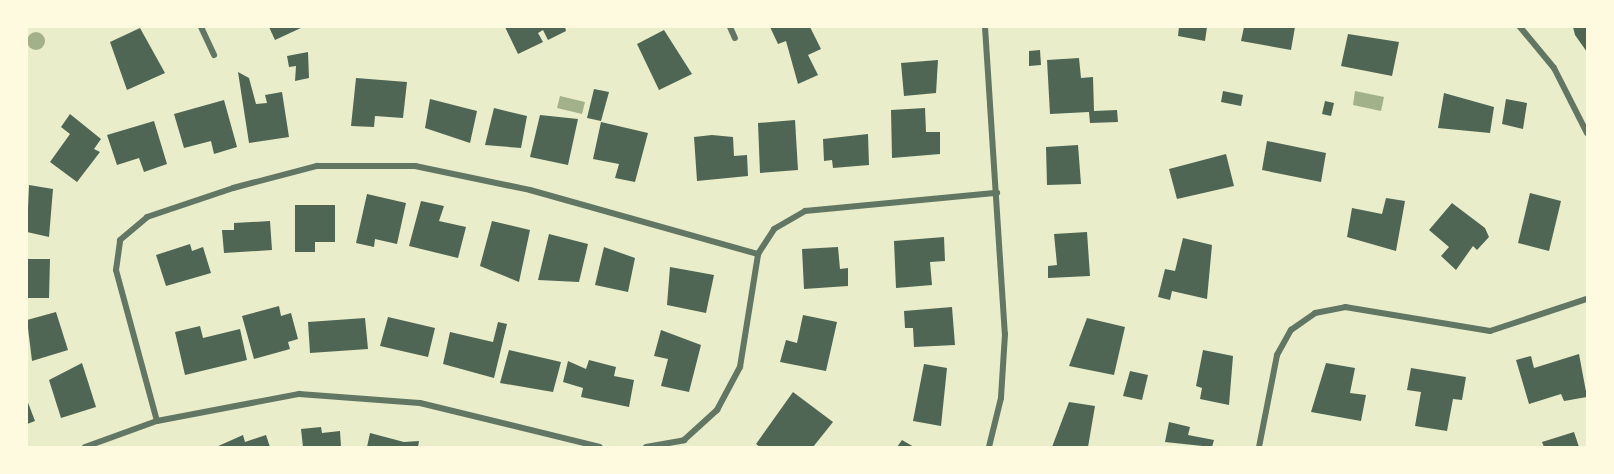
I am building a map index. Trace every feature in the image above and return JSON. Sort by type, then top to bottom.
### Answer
[{"type":"street","points":[[201,27],[214,55]]},
{"type":"street","points":[[730,27],[735,38]]},
{"type":"street","points":[[985,27],[1005,334],[1001,399],[989,447]]},
{"type":"street","points":[[1520,27],[1554,68],[1587,133]]},
{"type":"street","points":[[157,421],[116,270],[120,240],[147,217],[233,188],[317,166],[415,166],[530,190],[758,254]]},
{"type":"street","points":[[646,447],[684,440],[717,410],[740,367],[758,254],[774,230],[805,211],[997,194]]},
{"type":"street","points":[[1259,447],[1277,356],[1291,330],[1316,313],[1346,307],[1490,331],[1587,299]]},
{"type":"street","points":[[85,447],[157,421],[298,394],[420,403],[600,447]]},
{"type":"shaded area","points":[[36,32],[42,35],[45,41],[42,47],[36,50],[30,47],[27,41],[30,35]]},
{"type":"shaded area","points":[[1355,91],[1384,97],[1381,111],[1353,105]]},
{"type":"shaded area","points":[[560,96],[585,102],[582,114],[557,108]]},
{"type":"building","points":[[269,27],[303,27],[275,40]]},
{"type":"building","points":[[505,27],[565,27],[566,31],[548,40],[543,30],[538,33],[543,42],[518,54]]},
{"type":"building","points":[[770,27],[810,27],[821,49],[808,55],[818,75],[798,84],[786,41],[778,44]]},
{"type":"building","points":[[1179,27],[1207,27],[1205,41],[1178,36]]},
{"type":"building","points":[[1244,27],[1295,27],[1291,50],[1241,41]]},
{"type":"building","points":[[1573,27],[1587,27],[1587,52],[1575,35]]},
{"type":"building","points":[[140,28],[165,73],[127,90],[110,42]]},
{"type":"building","points":[[664,30],[692,74],[659,90],[637,44]]},
{"type":"building","points":[[1348,34],[1399,42],[1392,76],[1341,66]]},
{"type":"building","points":[[1040,50],[1041,65],[1029,66],[1029,51]]},
{"type":"building","points":[[308,52],[309,78],[295,81],[296,66],[289,67],[287,56]]},
{"type":"building","points":[[1079,58],[1081,78],[1093,77],[1094,111],[1117,110],[1118,122],[1090,123],[1089,112],[1050,114],[1047,60]]},
{"type":"building","points":[[938,60],[936,93],[904,96],[901,63]]},
{"type":"building","points":[[238,72],[249,78],[256,104],[267,103],[265,95],[282,92],[289,137],[249,143]]},
{"type":"building","points":[[356,78],[407,82],[403,118],[375,116],[374,127],[351,126]]},
{"type":"building","points":[[594,89],[609,92],[601,121],[587,118]]},
{"type":"building","points":[[1223,91],[1243,95],[1241,106],[1221,102]]},
{"type":"building","points":[[1444,93],[1494,107],[1490,133],[1438,128]]},
{"type":"building","points":[[430,99],[477,111],[470,143],[425,128]]},
{"type":"building","points":[[1506,99],[1527,103],[1523,129],[1502,124]]},
{"type":"building","points":[[224,100],[237,147],[214,154],[211,141],[184,148],[174,114]]},
{"type":"building","points":[[1325,101],[1334,103],[1331,116],[1322,114]]},
{"type":"building","points":[[494,108],[527,116],[521,148],[485,145]]},
{"type":"building","points":[[925,108],[926,132],[940,132],[940,154],[892,158],[891,110]]},
{"type":"building","points":[[70,114],[101,139],[94,149],[100,152],[77,182],[50,162],[70,134],[61,127]]},
{"type":"building","points":[[540,115],[578,119],[568,165],[530,157]]},
{"type":"building","points":[[795,120],[798,170],[760,173],[758,123]]},
{"type":"building","points":[[154,121],[167,164],[144,172],[139,158],[117,165],[107,135]]},
{"type":"building","points":[[601,122],[648,133],[635,182],[615,178],[619,164],[593,159]]},
{"type":"building","points":[[868,134],[869,165],[833,168],[832,160],[824,161],[823,139]]},
{"type":"building","points":[[712,135],[733,137],[734,156],[747,155],[748,176],[697,181],[694,137]]},
{"type":"building","points":[[1267,141],[1326,153],[1321,182],[1262,170]]},
{"type":"building","points":[[1078,145],[1081,184],[1047,185],[1046,147]]},
{"type":"building","points":[[1226,154],[1234,186],[1177,199],[1169,169]]},
{"type":"building","points":[[29,185],[53,189],[49,237],[27,232]]},
{"type":"building","points":[[1530,193],[1561,201],[1549,251],[1518,243]]},
{"type":"building","points":[[367,194],[406,203],[397,244],[375,239],[374,247],[356,243]]},
{"type":"building","points":[[1386,198],[1405,201],[1396,251],[1347,237],[1352,208],[1382,214]]},
{"type":"building","points":[[421,201],[444,206],[439,221],[466,227],[458,258],[409,246]]},
{"type":"building","points":[[1452,203],[1485,228],[1489,237],[1477,250],[1473,246],[1456,270],[1441,256],[1449,247],[1429,230]]},
{"type":"building","points":[[295,205],[335,205],[335,242],[315,242],[315,252],[295,252]]},
{"type":"building","points":[[270,221],[272,250],[224,253],[222,230],[234,230],[234,223]]},
{"type":"building","points":[[492,221],[530,230],[519,282],[480,266]]},
{"type":"building","points":[[1087,232],[1090,276],[1048,278],[1048,266],[1057,265],[1054,234]]},
{"type":"building","points":[[549,234],[588,244],[579,282],[538,280]]},
{"type":"building","points":[[944,237],[945,261],[930,262],[932,285],[896,288],[894,241]]},
{"type":"building","points":[[1183,238],[1212,245],[1207,299],[1172,291],[1170,300],[1158,297],[1165,269],[1175,271]]},
{"type":"building","points":[[190,244],[192,251],[203,247],[211,273],[166,286],[156,255]]},
{"type":"building","points":[[604,247],[635,258],[628,292],[595,285]]},
{"type":"building","points":[[838,247],[840,269],[848,268],[848,286],[804,289],[802,249]]},
{"type":"building","points":[[27,259],[50,259],[49,298],[27,298]]},
{"type":"building","points":[[670,267],[714,275],[706,313],[667,305]]},
{"type":"building","points":[[279,306],[281,316],[291,313],[298,339],[288,342],[290,349],[254,359],[242,316]]},
{"type":"building","points":[[952,307],[955,345],[914,347],[913,328],[905,328],[904,311]]},
{"type":"building","points":[[56,312],[68,350],[32,361],[27,320]]},
{"type":"building","points":[[803,315],[837,322],[826,371],[780,362],[786,340],[797,343]]},
{"type":"building","points":[[388,317],[435,328],[428,357],[380,346]]},
{"type":"building","points":[[365,318],[368,349],[310,353],[308,322]]},
{"type":"building","points":[[1087,318],[1125,327],[1114,375],[1069,366]]},
{"type":"building","points":[[498,322],[507,324],[494,378],[443,364],[450,332],[493,342]]},
{"type":"building","points":[[200,326],[203,338],[240,329],[247,360],[185,375],[175,332]]},
{"type":"building","points":[[661,330],[701,345],[689,392],[661,386],[668,359],[654,356]]},
{"type":"building","points":[[509,350],[561,362],[553,392],[500,383]]},
{"type":"building","points":[[1203,350],[1233,356],[1229,405],[1200,399],[1202,388],[1196,386]]},
{"type":"building","points":[[1579,354],[1587,397],[1564,401],[1561,394],[1529,404],[1516,360],[1531,356],[1534,368]]},
{"type":"building","points":[[589,360],[616,367],[614,376],[634,380],[629,407],[581,397],[583,388],[563,382],[568,361],[586,369]]},
{"type":"building","points":[[82,363],[96,407],[61,418],[49,380]]},
{"type":"building","points":[[1326,363],[1355,368],[1350,393],[1366,395],[1361,421],[1311,412]]},
{"type":"building","points":[[924,364],[947,368],[941,426],[913,421]]},
{"type":"building","points":[[1411,368],[1466,377],[1462,400],[1453,399],[1447,431],[1415,426],[1421,392],[1407,390]]},
{"type":"building","points":[[1130,371],[1148,375],[1142,400],[1123,396]]},
{"type":"building","points":[[793,392],[833,422],[813,447],[760,447],[756,444]]},
{"type":"building","points":[[27,400],[35,421],[27,424]]},
{"type":"building","points":[[1069,402],[1095,406],[1088,447],[1052,447]]},
{"type":"building","points":[[1169,422],[1190,427],[1188,435],[1214,440],[1212,447],[1165,442]]},
{"type":"building","points":[[321,427],[322,433],[340,431],[341,447],[303,447],[301,429]]},
{"type":"building","points":[[1574,432],[1579,447],[1544,447],[1542,442]]},
{"type":"building","points":[[370,433],[404,442],[419,441],[418,447],[367,447]]},
{"type":"building","points":[[243,435],[245,442],[266,435],[270,447],[216,447]]},
{"type":"building","points":[[902,440],[914,447],[897,447]]}]
